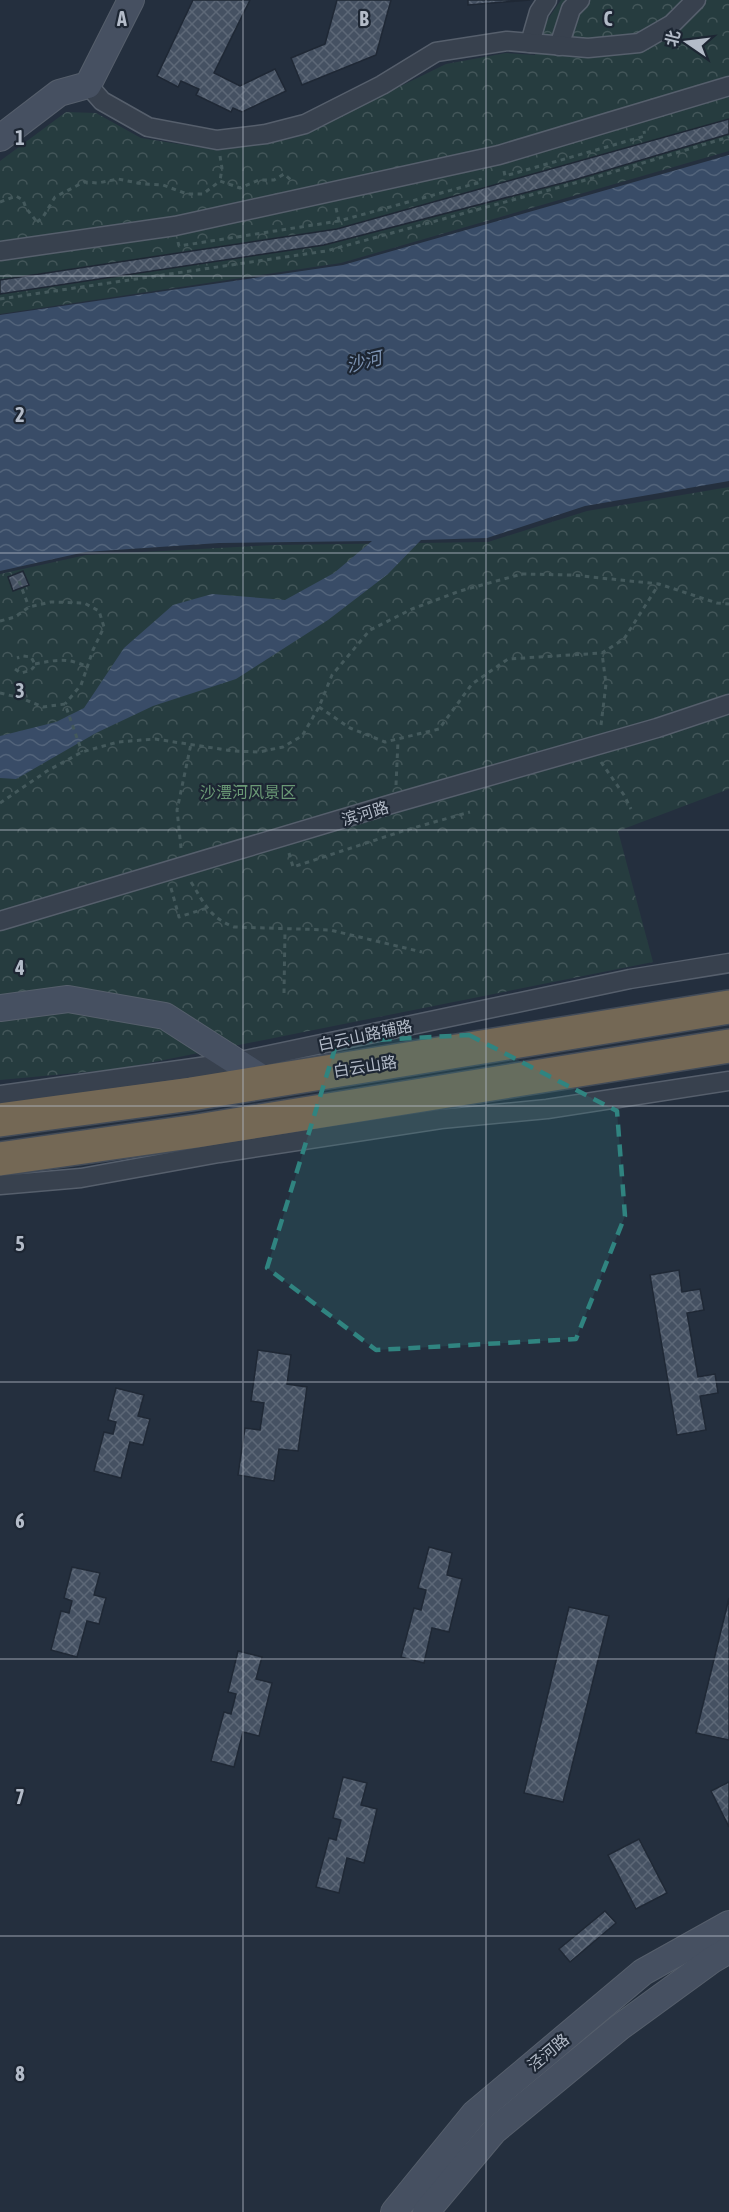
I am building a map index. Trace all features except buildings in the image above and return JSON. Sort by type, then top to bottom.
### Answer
[{"type":"highway","name":"白云山路","points":[[0,1120],[191,1094],[729,1007]]},
{"type":"highway","points":[[0,1159],[197,1131],[729,1046]]},
{"type":"street","points":[[0,138],[59,93],[88,86],[131,0]]},
{"type":"street","points":[[530,43],[539,12],[547,0]]},
{"type":"street","points":[[559,46],[571,9],[580,0]]},
{"type":"street","points":[[88,86],[102,101],[148,127],[217,140],[267,134],[305,124],[382,85],[436,52],[507,41],[588,48],[639,43],[672,24],[696,0]]},
{"type":"street","points":[[0,251],[174,226],[499,155],[729,86]]},
{"type":"street","name":"滨河路","points":[[0,921],[657,728],[729,704]]},
{"type":"street","name":"白云山路辅路","points":[[0,1095],[236,1062],[630,979],[729,963]]},
{"type":"street","points":[[0,1008],[68,999],[165,1016],[268,1082]]},
{"type":"street","points":[[0,1185],[81,1178],[219,1153],[441,1119],[547,1108],[729,1081]]},
{"type":"street","name":"泾河路","points":[[394,2212],[474,2114],[643,1972],[729,1924]]},
{"type":"street","name":"泾河路","points":[[426,2212],[494,2131],[620,2027],[729,1950]]},
{"type":"path","points":[[505,176],[645,136]]},
{"type":"path","points":[[0,299],[326,251],[593,178],[729,137]]},
{"type":"path","points":[[30,246],[37,222],[55,197],[84,182],[98,183],[118,179],[163,185],[187,194],[203,194],[220,181],[222,168],[217,140]]},
{"type":"path","points":[[220,181],[240,188],[259,180],[274,180],[284,174],[304,192],[315,195]]},
{"type":"path","points":[[179,246],[339,221],[481,182]]},
{"type":"path","points":[[0,202],[16,196],[23,200],[37,222]]},
{"type":"path","points":[[0,803],[47,771],[82,752],[117,741],[155,738],[233,751],[259,752],[283,747],[302,736],[319,707],[332,675],[370,630],[412,609],[460,591],[522,574],[572,575],[659,584],[717,603],[729,604]]},
{"type":"path","points":[[19,581],[29,607]]},
{"type":"path","points":[[319,707],[350,728],[385,742],[439,729],[472,684],[508,659],[602,652],[624,639],[659,584]]},
{"type":"path","points":[[0,621],[15,617],[29,607],[51,602],[84,603],[99,611],[104,627],[81,685],[65,704],[43,707],[0,693]]},
{"type":"path","points":[[17,658],[31,657],[35,664]]},
{"type":"path","points":[[15,669],[21,673],[31,671],[35,664],[54,660],[74,660],[87,668]]},
{"type":"path","points":[[65,704],[82,752]]},
{"type":"path","points":[[191,744],[177,810],[174,870],[179,917],[207,908]]},
{"type":"path","points":[[285,837],[293,867],[406,830],[470,812]]},
{"type":"path","points":[[174,870],[219,921],[234,927],[330,930],[422,952]]},
{"type":"path","points":[[284,993],[285,930]]},
{"type":"highlighted area","points":[[469,1035],[617,1111],[625,1216],[576,1339],[376,1350],[267,1268],[337,1042]]},
{"type":"green space","points":[[561,0],[729,0],[729,151],[341,263],[0,314],[0,161],[66,112],[96,113],[141,138],[216,150],[294,138],[446,64],[506,53],[535,55],[541,29]]},
{"type":"green space","name":"沙澧河风景区","points":[[729,487],[729,789],[618,831],[653,962],[119,1069],[0,1080],[0,574],[86,555],[273,545],[488,542],[587,511]]},
{"type":"water","name":"沙河","points":[[729,155],[729,481],[585,506],[487,538],[421,540],[388,574],[328,620],[236,679],[153,706],[96,733],[16,779],[0,778],[0,736],[56,722],[84,708],[124,648],[173,605],[212,594],[285,600],[334,573],[372,541],[219,543],[85,552],[0,571],[0,315],[343,265]]}]
